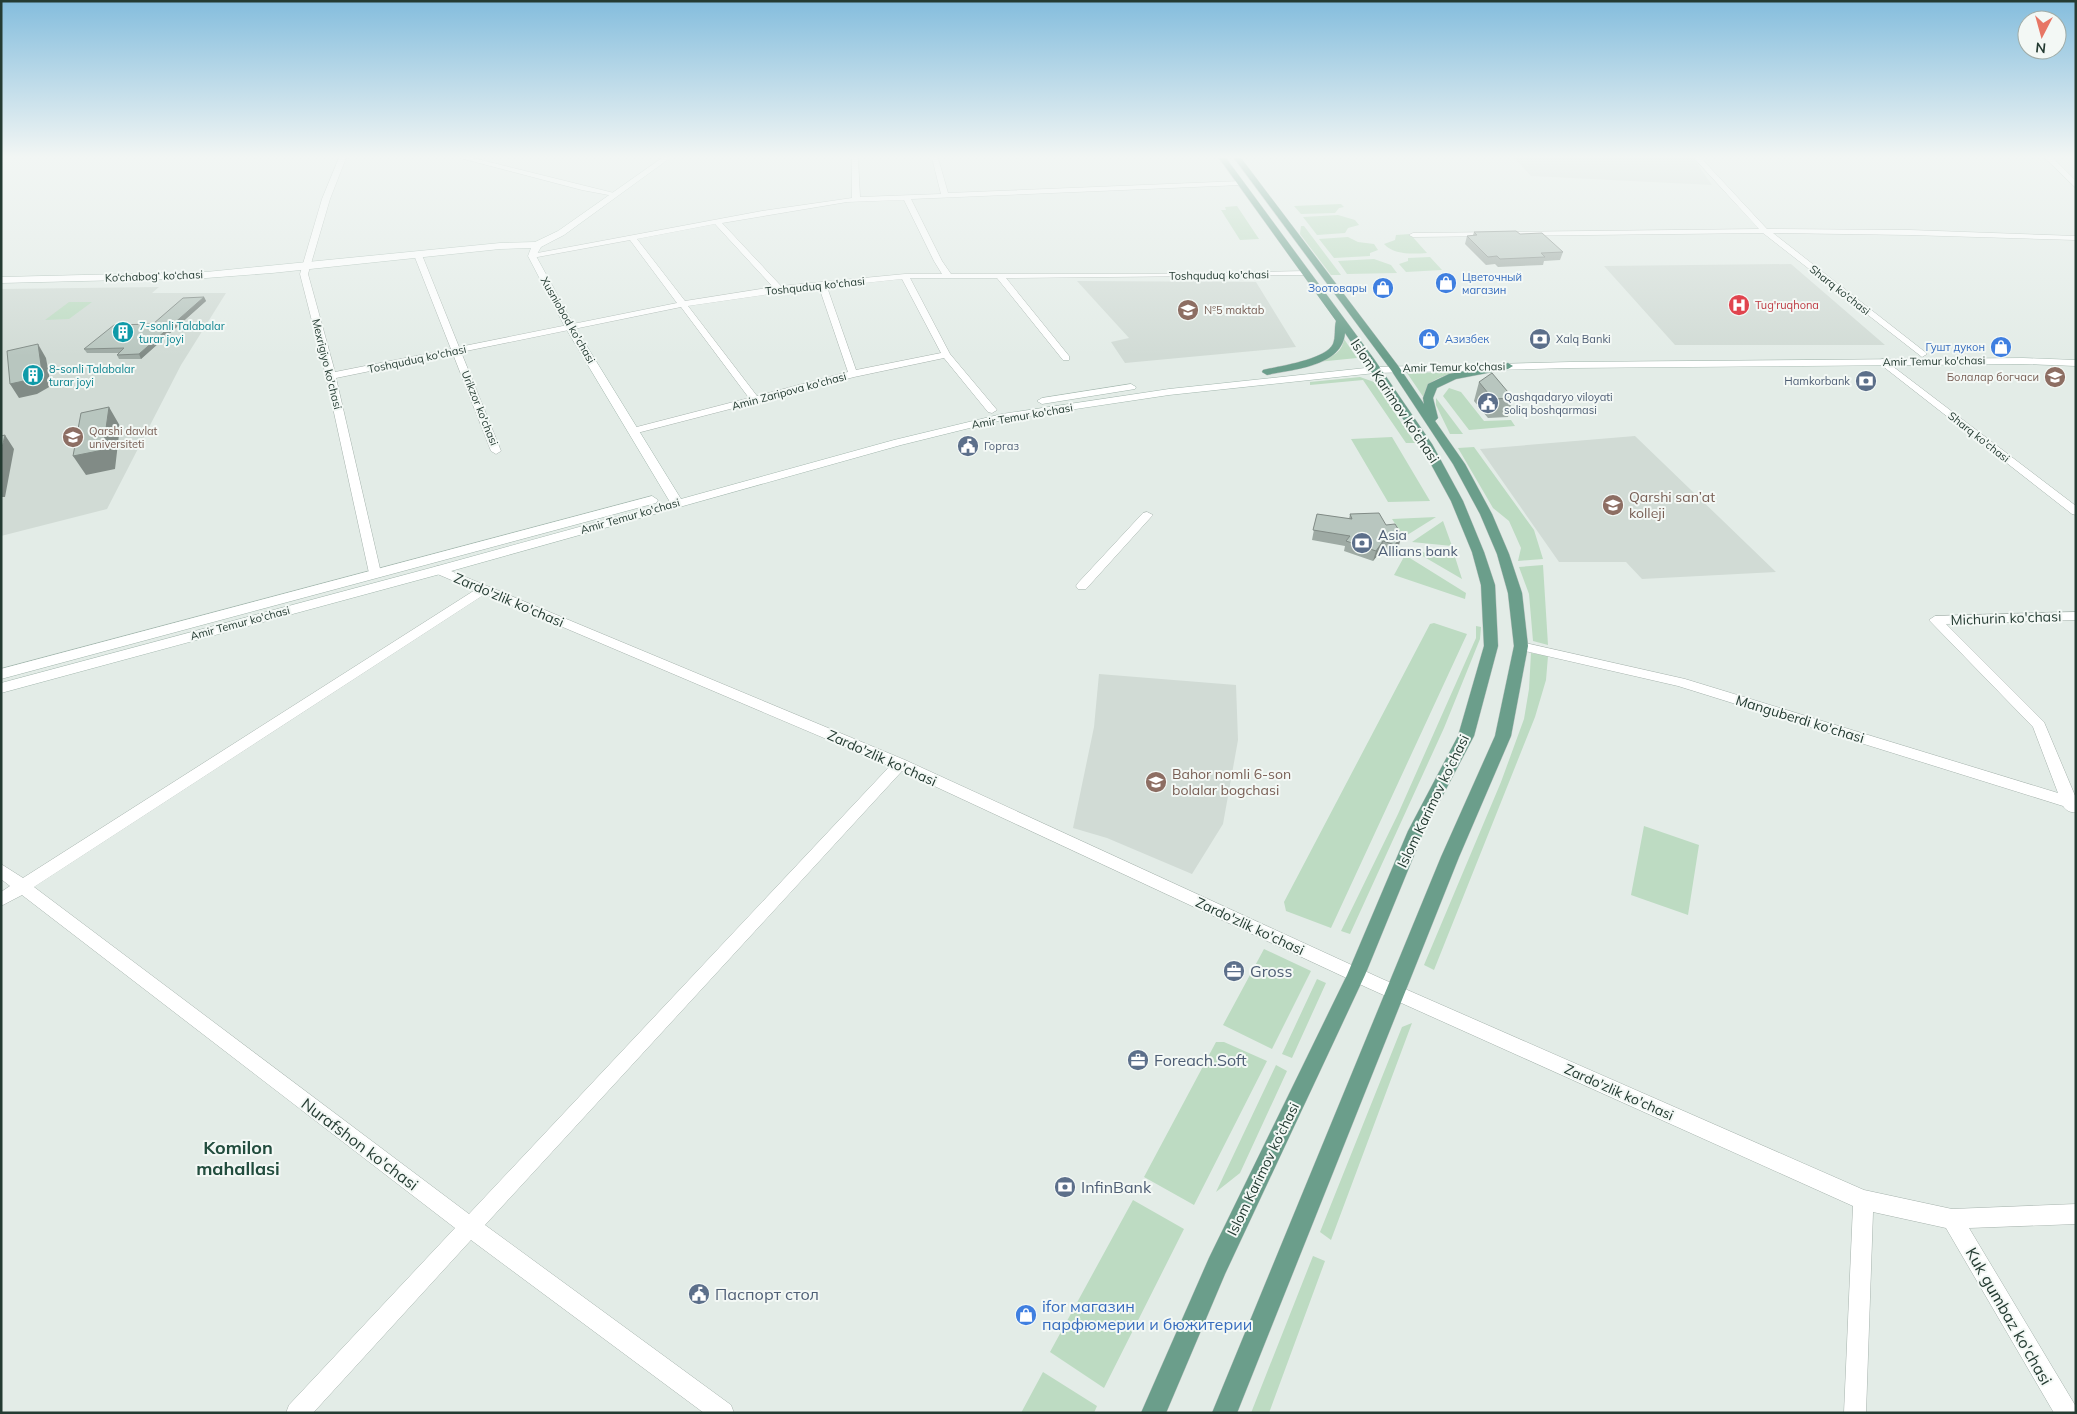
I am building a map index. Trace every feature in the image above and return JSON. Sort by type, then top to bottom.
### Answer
[{"type":"main road","points":[[532,256],[537,244],[561,233],[573,224]]},
{"type":"main road","name":"Islom Karimov ko‘chasi","points":[[1224,1413],[1450,857],[1503,736],[1521,646],[1515,593],[1503,554],[1486,514],[1459,464],[1435,427],[1382,365],[1340,322],[1271,224]]},
{"type":"main road","name":"Islom Karimov ko‘chasi","points":[[1153,1413],[1217,1266],[1356,975],[1416,831],[1466,736],[1491,646],[1488,585],[1468,526],[1457,501],[1382,365],[1283,224]]},
{"type":"main road","name":"Ko‘chabog‘ ko‘chasi","points":[[1,280],[206,275],[537,244]]},
{"type":"main road","name":"Xusniobod ko'chasi","points":[[532,256],[570,327],[674,499]]},
{"type":"main road","name":"Ko‘chabog‘ ko‘chasi","points":[[1,275],[306,266]]},
{"type":"main road","points":[[1267,372],[1312,360],[1334,350],[1339,343],[1340,322]]},
{"type":"main road","name":"Amir Temur ko'chasi","points":[[1,688],[439,570],[864,441],[992,410],[1075,395],[1267,372],[1382,365],[1922,354],[2076,356]]},
{"type":"main road","name":"Amir Temur ko'chasi","points":[[1,674],[375,573],[1002,417],[1169,392],[1382,365],[1508,366],[2023,361],[2076,363]]},
{"type":"main road","points":[[1435,427],[1428,398],[1432,386],[1453,376],[1508,366]]},
{"type":"street","name":"Mexrigiyo ko'chasi","points":[[319,224],[304,274],[331,376],[375,573]]},
{"type":"street","points":[[532,256],[707,224]]},
{"type":"street","points":[[719,224],[779,289]]},
{"type":"street","points":[[919,224],[938,261],[949,277]]},
{"type":"street","name":"Sharq ko‘chasi","points":[[1759,224],[1766,232],[1922,354]]},
{"type":"street","points":[[1413,235],[1579,231],[1766,232],[2076,238]]},
{"type":"street","points":[[633,238],[755,400]]},
{"type":"street","name":"Urikzor ko'chasi","points":[[418,255],[496,451]]},
{"type":"street","name":"Toshquduq ko'chasi","points":[[331,376],[683,304],[779,289],[905,276],[1001,277],[1307,273]]},
{"type":"street","points":[[905,276],[946,356],[992,410]]},
{"type":"street","points":[[1001,277],[1003,282],[1066,358]]},
{"type":"street","points":[[822,285],[853,374]]},
{"type":"street","name":"Amin Zaripova ko'chasi","points":[[633,431],[853,374],[946,356]]},
{"type":"street","name":"Sharq ko'chasi","points":[[1883,362],[2076,512]]},
{"type":"street","points":[[1082,586],[1147,515]]},
{"type":"street","name":"Zardo'zlik ko'chasi","points":[[439,570],[900,764],[1356,975],[1863,1200],[1952,1219],[2076,1214]]},
{"type":"street","points":[[1,900],[483,590]]},
{"type":"street","name":"Michurin ko'chasi","points":[[2074,806],[2039,725],[1936,620],[2076,616]]},
{"type":"street","name":"Manguberdi ko'chasi","points":[[1521,646],[1680,682],[2074,806]]},
{"type":"street","points":[[297,1413],[471,1228],[900,764]]},
{"type":"street","name":"Nurafshon ko'chasi","points":[[1,870],[471,1228],[724,1413]]},
{"type":"street","points":[[1855,1413],[1863,1200]]},
{"type":"street","name":"Kuk gumbaz ko'chasi","points":[[1952,1219],[2067,1413]]},
{"type":"shaded area","name":"Tug'ruqhona","points":[[1791,264],[1885,345],[1675,345],[1604,266]]},
{"type":"shaded area","name":"№5 maktab","points":[[1077,281],[1256,282],[1296,347],[1125,363],[1111,342],[1129,338]]},
{"type":"shaded area","name":"Qarshi davlat universiteti","points":[[159,287],[152,293],[226,293],[181,365],[107,509],[1,536],[1,289]]},
{"type":"shaded area","name":"Qarshi san’at kolleji","points":[[1635,436],[1776,572],[1642,579],[1626,562],[1559,562],[1480,449]]},
{"type":"shaded area","name":"Bahor nomli 6-son bolalar bogchasi","points":[[1099,674],[1236,685],[1238,740],[1223,824],[1192,874],[1107,838],[1073,828],[1094,727]]},
{"type":"green space","points":[[1230,224],[1249,224],[1259,239],[1240,240]]},
{"type":"green space","points":[[1308,224],[1359,225],[1348,228],[1345,233],[1317,235]]},
{"type":"green space","points":[[1301,226],[1304,226],[1341,275],[1331,275],[1300,234]]},
{"type":"green space","points":[[1410,234],[1427,253],[1398,252],[1384,244],[1395,240],[1396,235]]},
{"type":"green space","points":[[1348,237],[1358,242],[1374,244],[1378,250],[1370,253],[1370,256],[1334,258],[1319,239]]},
{"type":"green space","points":[[1430,257],[1442,270],[1406,272],[1399,264],[1408,261],[1408,258]]},
{"type":"green space","points":[[1374,259],[1391,265],[1397,273],[1347,274],[1338,261]]},
{"type":"green space","points":[[69,302],[92,302],[69,319],[45,320]]},
{"type":"green space","points":[[1344,339],[1357,358],[1317,362],[1338,352]]},
{"type":"green space","points":[[1461,372],[1437,379],[1429,386],[1424,398],[1407,373]]},
{"type":"green space","points":[[1360,377],[1374,382],[1415,443],[1406,443],[1363,380],[1310,385],[1310,382]]},
{"type":"green space","points":[[1449,388],[1461,392],[1484,421],[1511,420],[1515,426],[1469,430],[1443,396]]},
{"type":"green space","points":[[1436,398],[1463,434],[1450,434],[1436,405]]},
{"type":"green space","points":[[1392,437],[1430,501],[1388,502],[1351,439]]},
{"type":"green space","points":[[1474,447],[1534,530],[1543,559],[1518,561],[1521,548],[1509,521],[1493,508],[1458,448]]},
{"type":"green space","points":[[1436,517],[1404,537],[1392,519]]},
{"type":"green space","points":[[1443,521],[1452,546],[1412,542]]},
{"type":"green space","points":[[1414,551],[1455,557],[1462,579]]},
{"type":"green space","points":[[1405,555],[1466,593],[1465,599],[1394,575]]},
{"type":"green space","points":[[1543,565],[1548,645],[1533,641],[1529,594],[1519,567]]},
{"type":"green space","points":[[1434,623],[1467,634],[1331,928],[1286,911],[1284,902],[1430,624]]},
{"type":"green space","points":[[1476,626],[1481,627],[1480,639],[1444,728],[1350,934],[1341,931],[1398,814],[1476,638]]},
{"type":"green space","points":[[1531,653],[1548,656],[1546,680],[1535,717],[1434,970],[1424,965],[1501,782],[1524,719],[1529,689]]},
{"type":"green space","points":[[1644,826],[1699,845],[1688,915],[1631,895]]},
{"type":"green space","points":[[1264,949],[1311,971],[1272,1049],[1223,1025]]},
{"type":"green space","points":[[1317,979],[1326,983],[1292,1058],[1282,1054]]},
{"type":"green space","points":[[1412,1023],[1331,1240],[1320,1232],[1402,1027]]},
{"type":"green space","points":[[1216,1042],[1224,1042],[1267,1061],[1194,1205],[1144,1177]]},
{"type":"green space","points":[[1276,1065],[1287,1071],[1240,1173],[1216,1192]]},
{"type":"green space","points":[[1133,1200],[1184,1229],[1104,1388],[1050,1352]]},
{"type":"green space","points":[[1313,1256],[1325,1261],[1269,1413],[1251,1413]]},
{"type":"green space","points":[[1043,1372],[1097,1406],[1094,1413],[1021,1413]]},
{"type":"building","points":[[1516,231],[1520,234],[1542,233],[1563,252],[1541,253],[1545,257],[1500,259],[1497,256],[1488,257],[1467,236],[1477,235],[1474,232]]},
{"type":"building","points":[[204,297],[139,354],[117,355],[124,348],[84,349],[114,325],[153,324],[183,298]]},
{"type":"building","points":[[38,344],[42,372],[28,380],[10,384],[7,351]]},
{"type":"building","points":[[1492,373],[1513,398],[1493,399],[1479,382]]},
{"type":"building","points":[[109,407],[103,450],[73,456],[81,413]]},
{"type":"building","points":[[5,435],[1,452],[1,436]]},
{"type":"building","points":[[1379,513],[1386,525],[1395,524],[1402,535],[1395,545],[1383,541],[1376,551],[1346,541],[1350,536],[1313,530],[1317,514],[1352,519],[1350,514]]},
{"type":"place","name":"Цветочный магазин","points":[[1446,283]]},
{"type":"place","name":"Зоотовары","points":[[1383,288]]},
{"type":"place","name":"Tug'ruqhona","points":[[1739,305]]},
{"type":"place","name":"№5 maktab","points":[[1188,310]]},
{"type":"place","name":"7-sonli Talabalar turar joyi","points":[[123,332]]},
{"type":"place","name":"Азизбек","points":[[1429,339]]},
{"type":"place","name":"Xalq Banki","points":[[1540,339]]},
{"type":"place","name":"Гушт дукон","points":[[2001,347]]},
{"type":"place","name":"8-sonli Talabalar turar joyi","points":[[33,375]]},
{"type":"place","name":"Болалар богчаси","points":[[2055,377]]},
{"type":"place","name":"Hamkorbank","points":[[1866,381]]},
{"type":"place","name":"Qashqadaryo viloyati soliq boshqarmasi","points":[[1488,403]]},
{"type":"place","name":"Qarshi davlat universiteti","points":[[73,437]]},
{"type":"place","name":"Горгаз","points":[[968,446]]},
{"type":"place","name":"Qarshi san’at kolleji","points":[[1613,505]]},
{"type":"place","name":"Asia Allians bank","points":[[1362,543]]},
{"type":"place","name":"Bahor nomli 6-son bolalar bogchasi","points":[[1156,782]]},
{"type":"place","name":"Gross","points":[[1234,971]]},
{"type":"place","name":"Foreach.Soft","points":[[1138,1060]]},
{"type":"place","name":"InfinBank","points":[[1065,1187]]},
{"type":"place","name":"Паспорт стол","points":[[699,1294]]},
{"type":"place","name":"ifor магазин парфюмерии и бюжитерии","points":[[1026,1315]]},
{"type":"district","name":"Komilon mahallasi","points":[[238,1157]]}]
